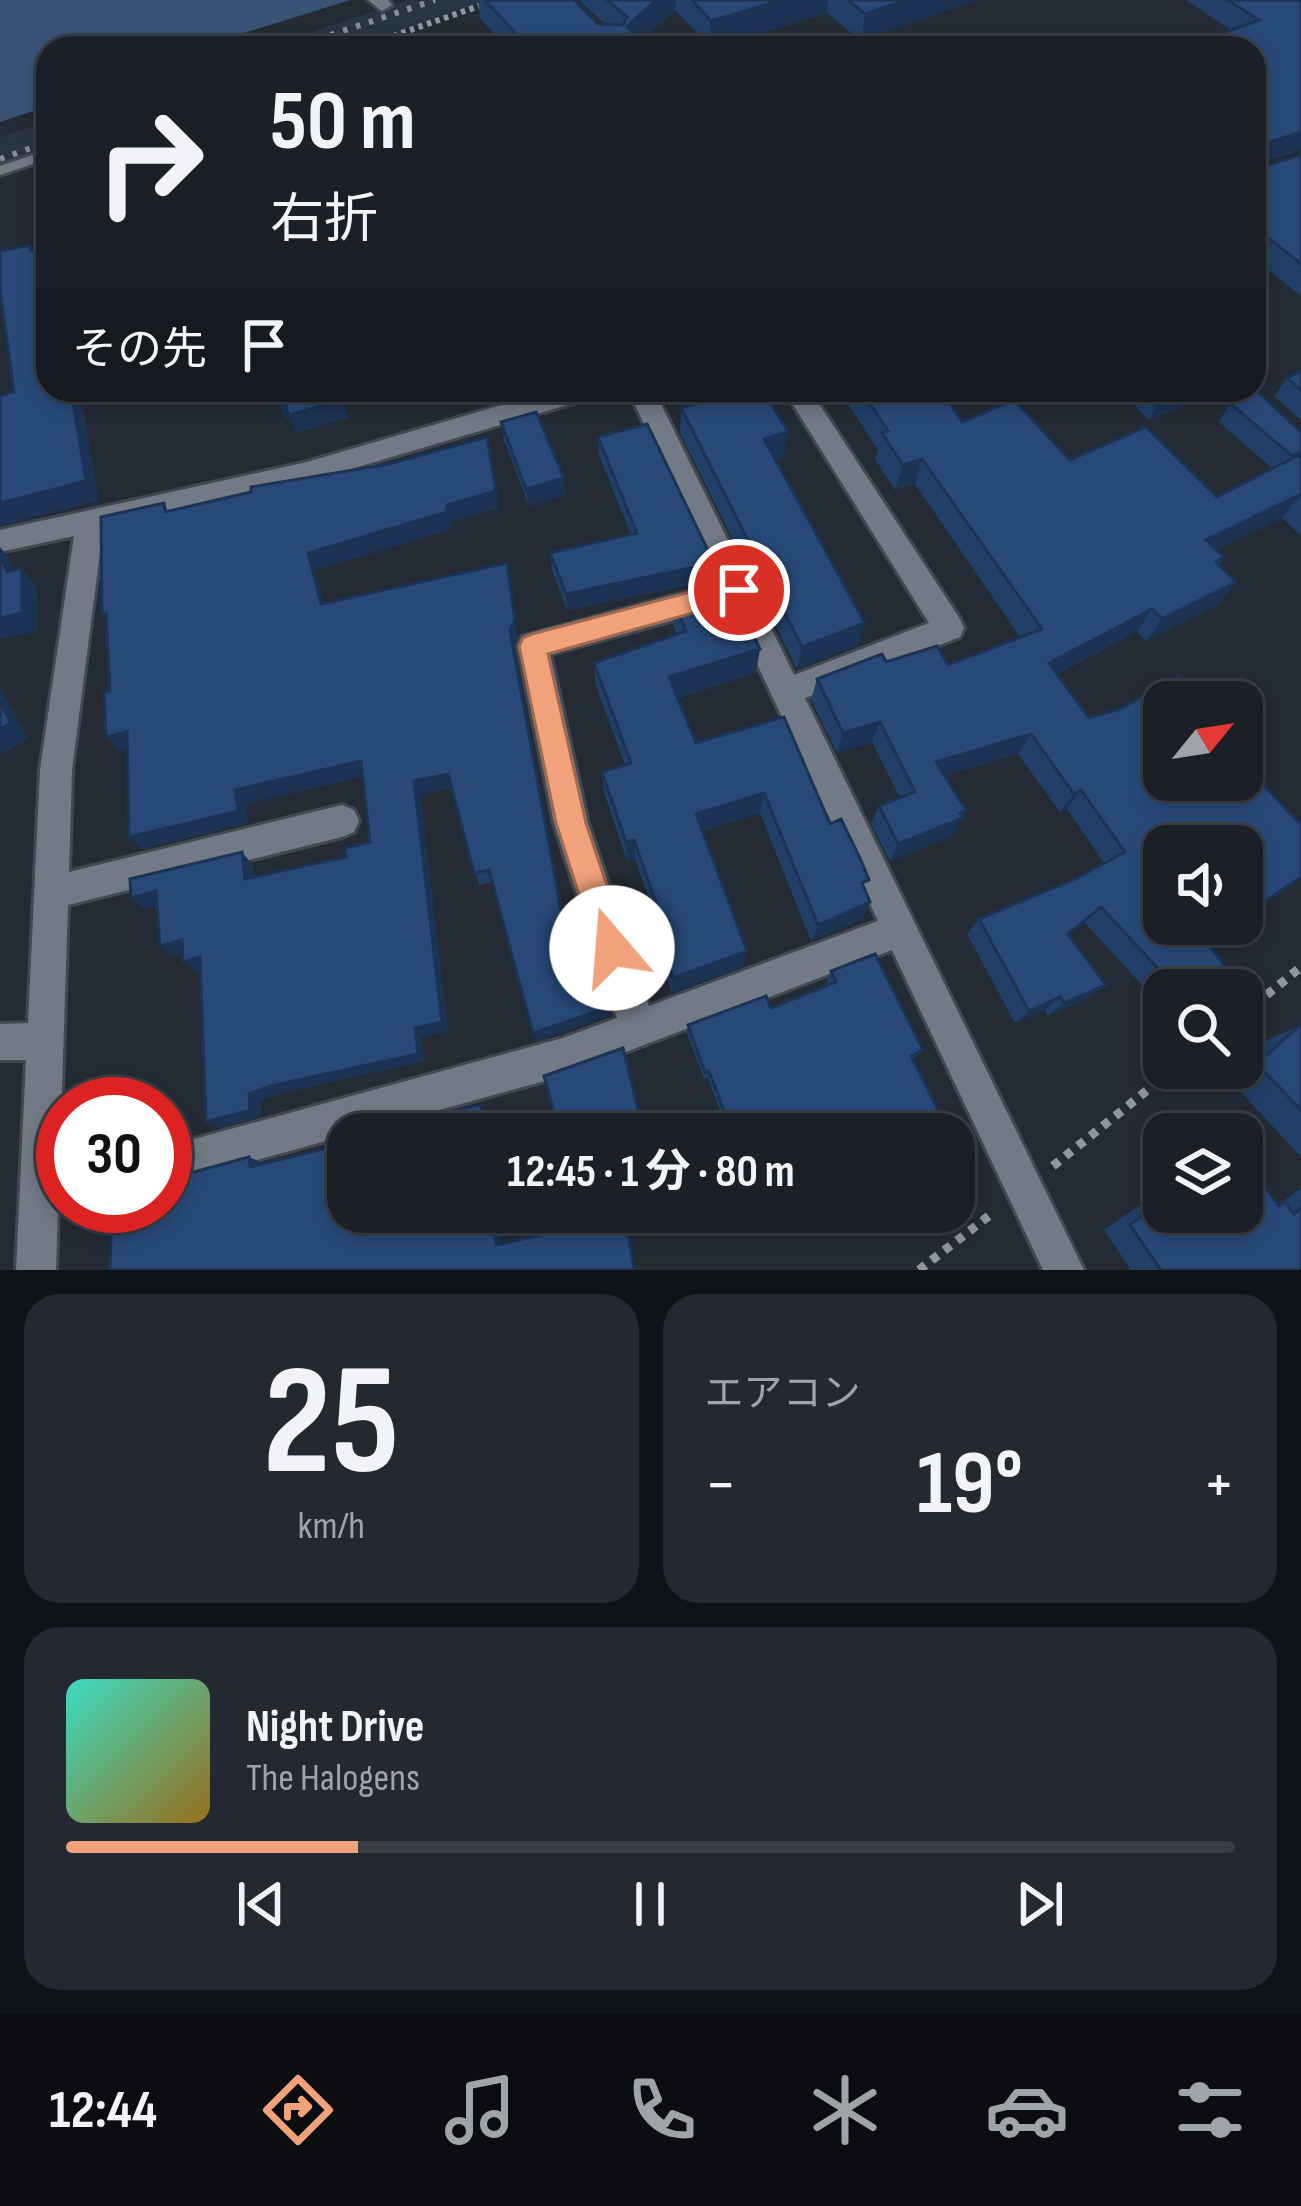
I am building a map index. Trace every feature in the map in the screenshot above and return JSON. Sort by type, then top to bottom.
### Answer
[{"type":"street","points":[[0,541],[307,472],[544,402]]},
{"type":"street","points":[[647,402],[1064,1270]]},
{"type":"street","points":[[788,691],[949,628],[804,402]]},
{"type":"street","points":[[47,1077],[56,770],[90,520]]},
{"type":"street","points":[[640,1031],[571,823],[532,646],[739,590]]},
{"type":"street","points":[[50,893],[342,821]]},
{"type":"street","points":[[192,1158],[640,1031],[899,930]]},
{"type":"street","points":[[0,1042],[45,1041]]},
{"type":"street","points":[[36,1270],[44,1233]]},
{"type":"lane","points":[[0,171],[36,158]]},
{"type":"path","points":[[393,36],[496,0]]},
{"type":"path","points":[[1263,998],[1301,967]]},
{"type":"shaded area","points":[[0,0],[350,0],[234,36],[36,36],[36,110],[0,122]]},
{"type":"shaded area","points":[[407,0],[489,0],[385,36],[300,36]]},
{"type":"shaded area","points":[[36,125],[36,156],[0,169],[0,137]]},
{"type":"building","points":[[485,0],[574,0],[598,24],[623,25],[627,17],[607,0],[656,0],[627,26],[636,36],[518,36]]},
{"type":"building","points":[[692,0],[782,0],[711,21]]},
{"type":"building","points":[[848,0],[906,0],[865,14]]},
{"type":"building","points":[[1228,0],[1301,0],[1301,132],[1266,143],[1266,36],[1226,32],[1259,20]]},
{"type":"building","points":[[1301,155],[1301,264],[1266,236],[1266,166]]},
{"type":"building","points":[[30,245],[31,251],[36,250],[36,402],[73,402],[86,481],[0,503],[0,396],[14,392],[0,290],[0,251]]},
{"type":"building","points":[[1301,371],[1301,390],[1287,378]]},
{"type":"building","points":[[1266,399],[1301,432],[1301,451],[1292,456],[1230,403]]},
{"type":"building","points":[[284,402],[336,402],[289,415]]},
{"type":"building","points":[[703,402],[770,402],[788,432],[764,439],[865,623],[802,647],[681,408]]},
{"type":"building","points":[[869,402],[949,402],[962,422],[1016,402],[1070,460],[1146,427],[1217,497],[1301,454],[1301,494],[1206,540],[1224,557],[1216,562],[1236,582],[1162,619],[1152,609],[1049,663],[1089,718],[1143,696],[1143,801],[1263,801],[1263,784],[1301,825],[1301,877],[1263,903],[1263,825],[1143,825],[1143,945],[1209,945],[1227,969],[1159,969],[1101,907],[1068,934],[1106,985],[1064,1003],[1060,997],[1029,1011],[979,919],[1077,878],[1125,852],[1081,790],[1074,794],[1031,734],[936,762],[966,810],[960,813],[963,818],[898,844],[879,806],[915,792],[880,722],[843,733],[817,679],[882,654],[886,662],[937,646],[948,665],[1042,629],[922,459],[903,465],[882,433],[888,431]]},
{"type":"building","points":[[536,412],[564,478],[526,489],[501,422]]},
{"type":"building","points":[[647,424],[714,563],[566,594],[550,553],[637,533],[598,437]]},
{"type":"building","points":[[487,437],[496,491],[447,505],[447,512],[308,553],[321,604],[507,563],[515,620],[510,631],[567,942],[587,936],[610,1007],[533,1033],[489,870],[474,873],[448,774],[414,781],[442,1022],[415,1028],[418,1054],[270,1086],[249,1094],[250,1110],[206,1122],[200,957],[183,962],[182,940],[160,946],[156,891],[131,898],[130,879],[242,852],[245,879],[346,857],[345,848],[370,842],[361,761],[235,790],[238,811],[129,837],[127,732],[106,737],[104,692],[110,691],[106,613],[102,614],[101,517],[164,503],[165,512],[251,492],[251,487],[389,464]]},
{"type":"building","points":[[0,555],[7,572],[22,568],[22,613],[0,618]]},
{"type":"building","points":[[729,585],[760,649],[669,677],[696,743],[784,717],[830,824],[841,819],[860,858],[869,880],[862,883],[870,902],[818,925],[764,793],[696,814],[747,951],[673,978],[652,920],[661,917],[634,840],[626,842],[602,772],[631,763],[594,663],[686,631],[673,600]]},
{"type":"building","points":[[0,702],[11,723],[0,729]]},
{"type":"building","points":[[875,954],[923,1050],[911,1056],[940,1113],[725,1113],[688,1025],[766,996],[771,1008],[836,982],[831,971]]},
{"type":"building","points":[[1301,1026],[1301,1110],[1263,1070],[1263,1059]]},
{"type":"building","points":[[623,1048],[639,1113],[554,1113],[544,1076]]},
{"type":"building","points":[[481,1105],[482,1113],[443,1113]]},
{"type":"building","points":[[327,1148],[327,1233],[495,1233],[496,1245],[549,1233],[628,1233],[634,1270],[110,1270],[111,1233],[192,1233],[192,1173],[249,1157],[250,1167]]},
{"type":"building","points":[[1263,1185],[1279,1206],[1285,1202],[1294,1214],[1301,1208],[1301,1270],[1161,1270],[1130,1225],[1143,1216],[1143,1233],[1263,1233]]},
{"type":"railway","points":[[328,36],[435,0]]},
{"type":"railway","points":[[0,159],[36,146]]},
{"type":"route","points":[[612,948],[571,823],[532,646],[739,590]]}]
